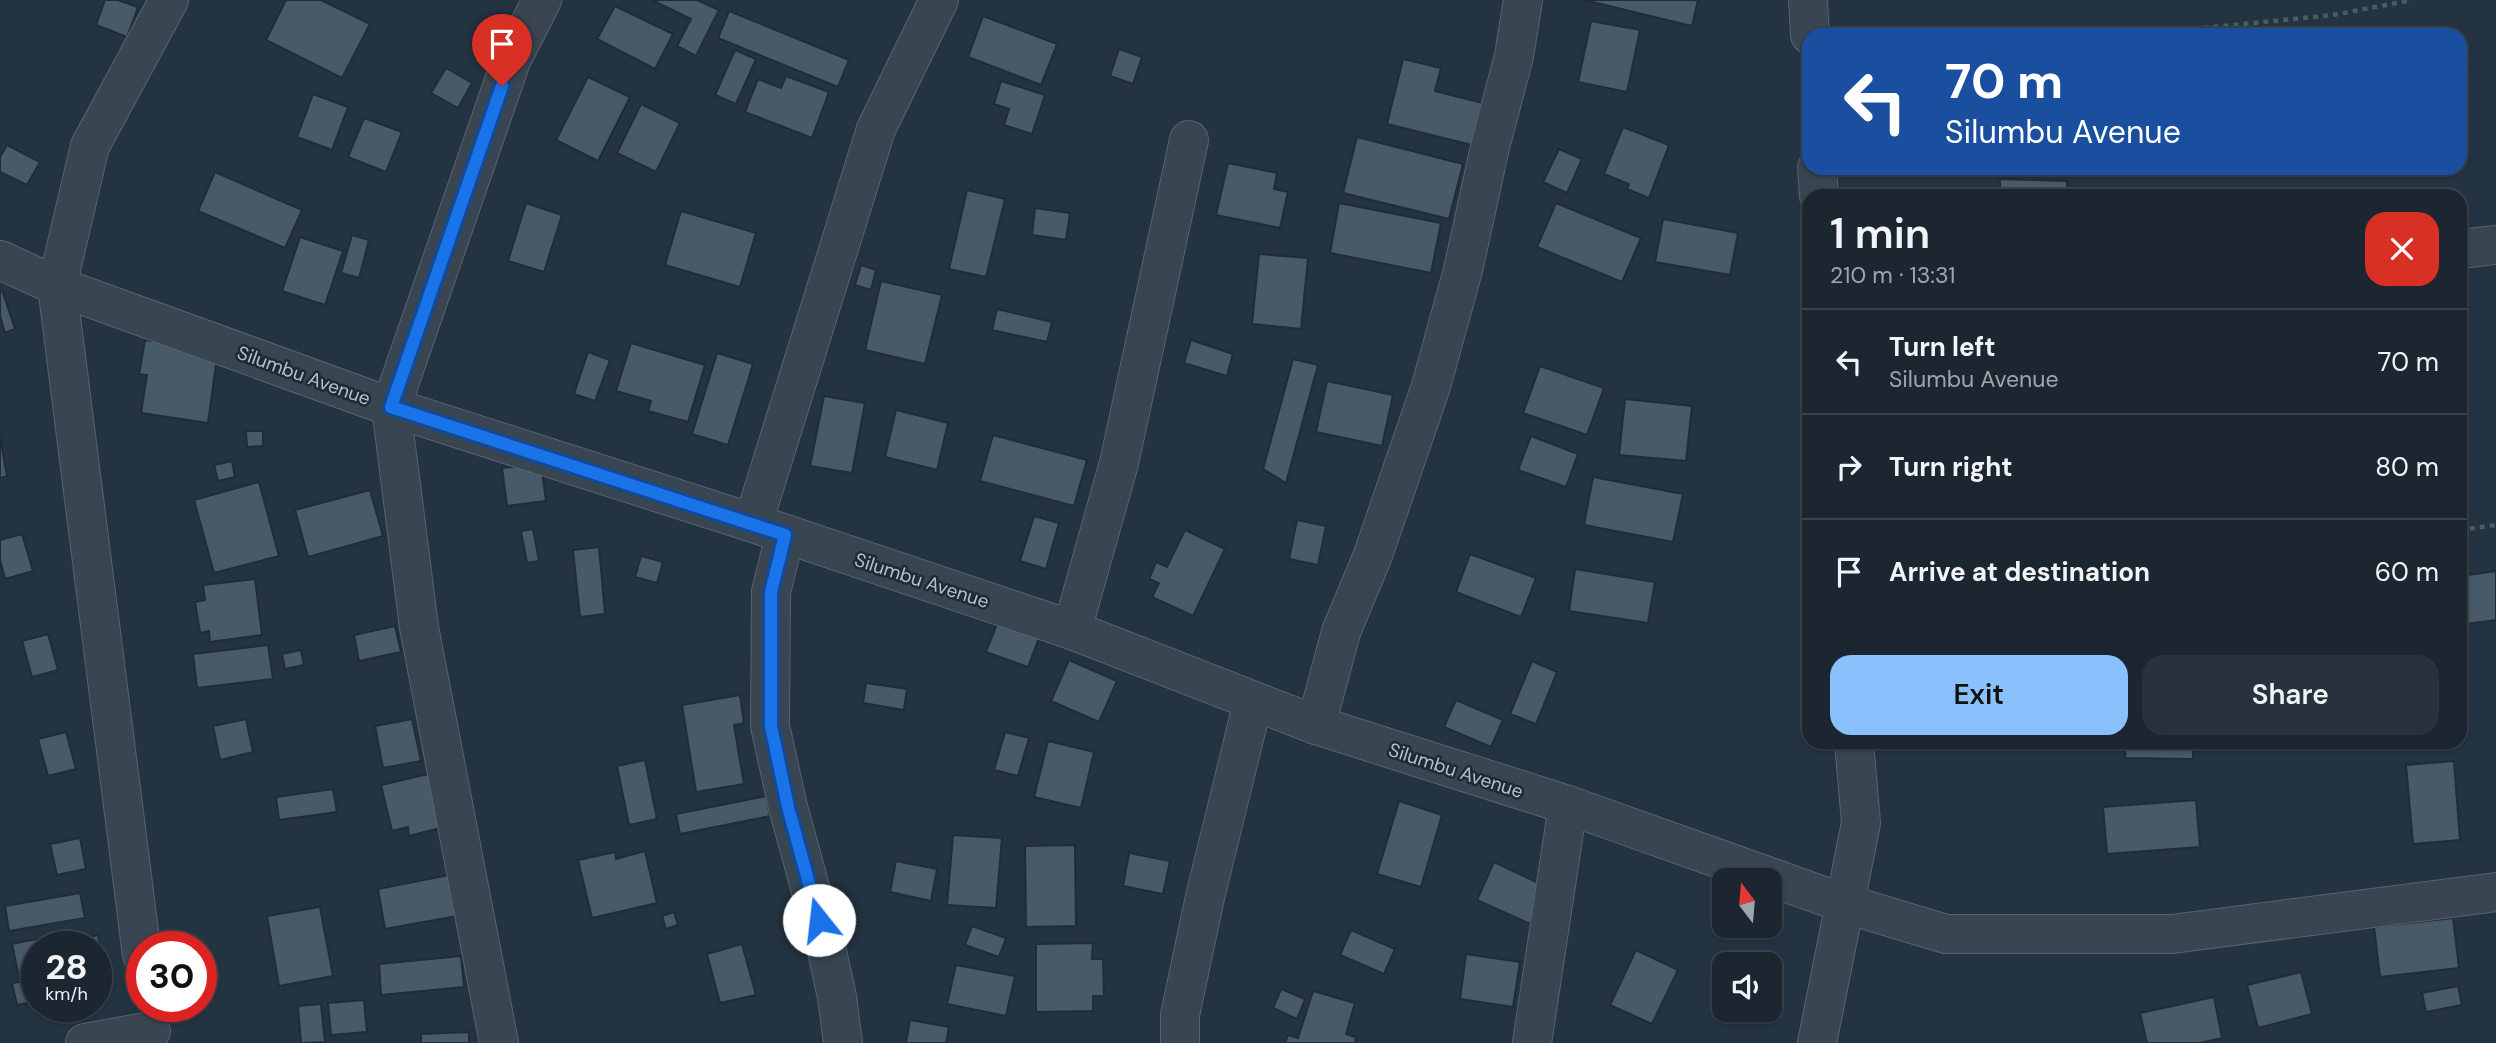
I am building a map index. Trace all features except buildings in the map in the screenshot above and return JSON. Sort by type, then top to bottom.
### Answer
[{"type":"street","points":[[139,931],[57,286],[90,146],[168,0]]},
{"type":"street","points":[[499,1043],[419,627],[391,407],[511,61],[542,0]]},
{"type":"street","points":[[843,1043],[837,997],[825,942],[788,807],[771,726],[769,529],[876,129],[939,0]]},
{"type":"street","points":[[1316,725],[1341,632],[1373,555],[1431,387],[1463,270],[1490,147],[1514,56],[1523,0]]},
{"type":"street","points":[[1808,0],[1810,28]]},
{"type":"street","points":[[1072,630],[1119,463],[1189,141]]},
{"type":"street","points":[[2467,248],[2496,245]]},
{"type":"street","name":"Silumbu Avenue","points":[[0,260],[57,286],[391,407],[1072,630],[1316,725],[1568,806],[1843,903],[1946,934],[2172,934],[2496,892]]},
{"type":"street","points":[[1180,1043],[1180,1015],[1188,976],[1253,702]]},
{"type":"street","points":[[1817,1043],[1861,823],[1855,749]]},
{"type":"street","points":[[1532,1043],[1568,806]]},
{"type":"street","points":[[85,1043],[151,1027]]},
{"type":"path","points":[[2204,28],[2333,15],[2412,0]]},
{"type":"path","points":[[2467,529],[2496,526]]},
{"type":"route","points":[[502,86],[391,407],[785,535],[771,592],[771,726],[788,807],[819,920]]}]
